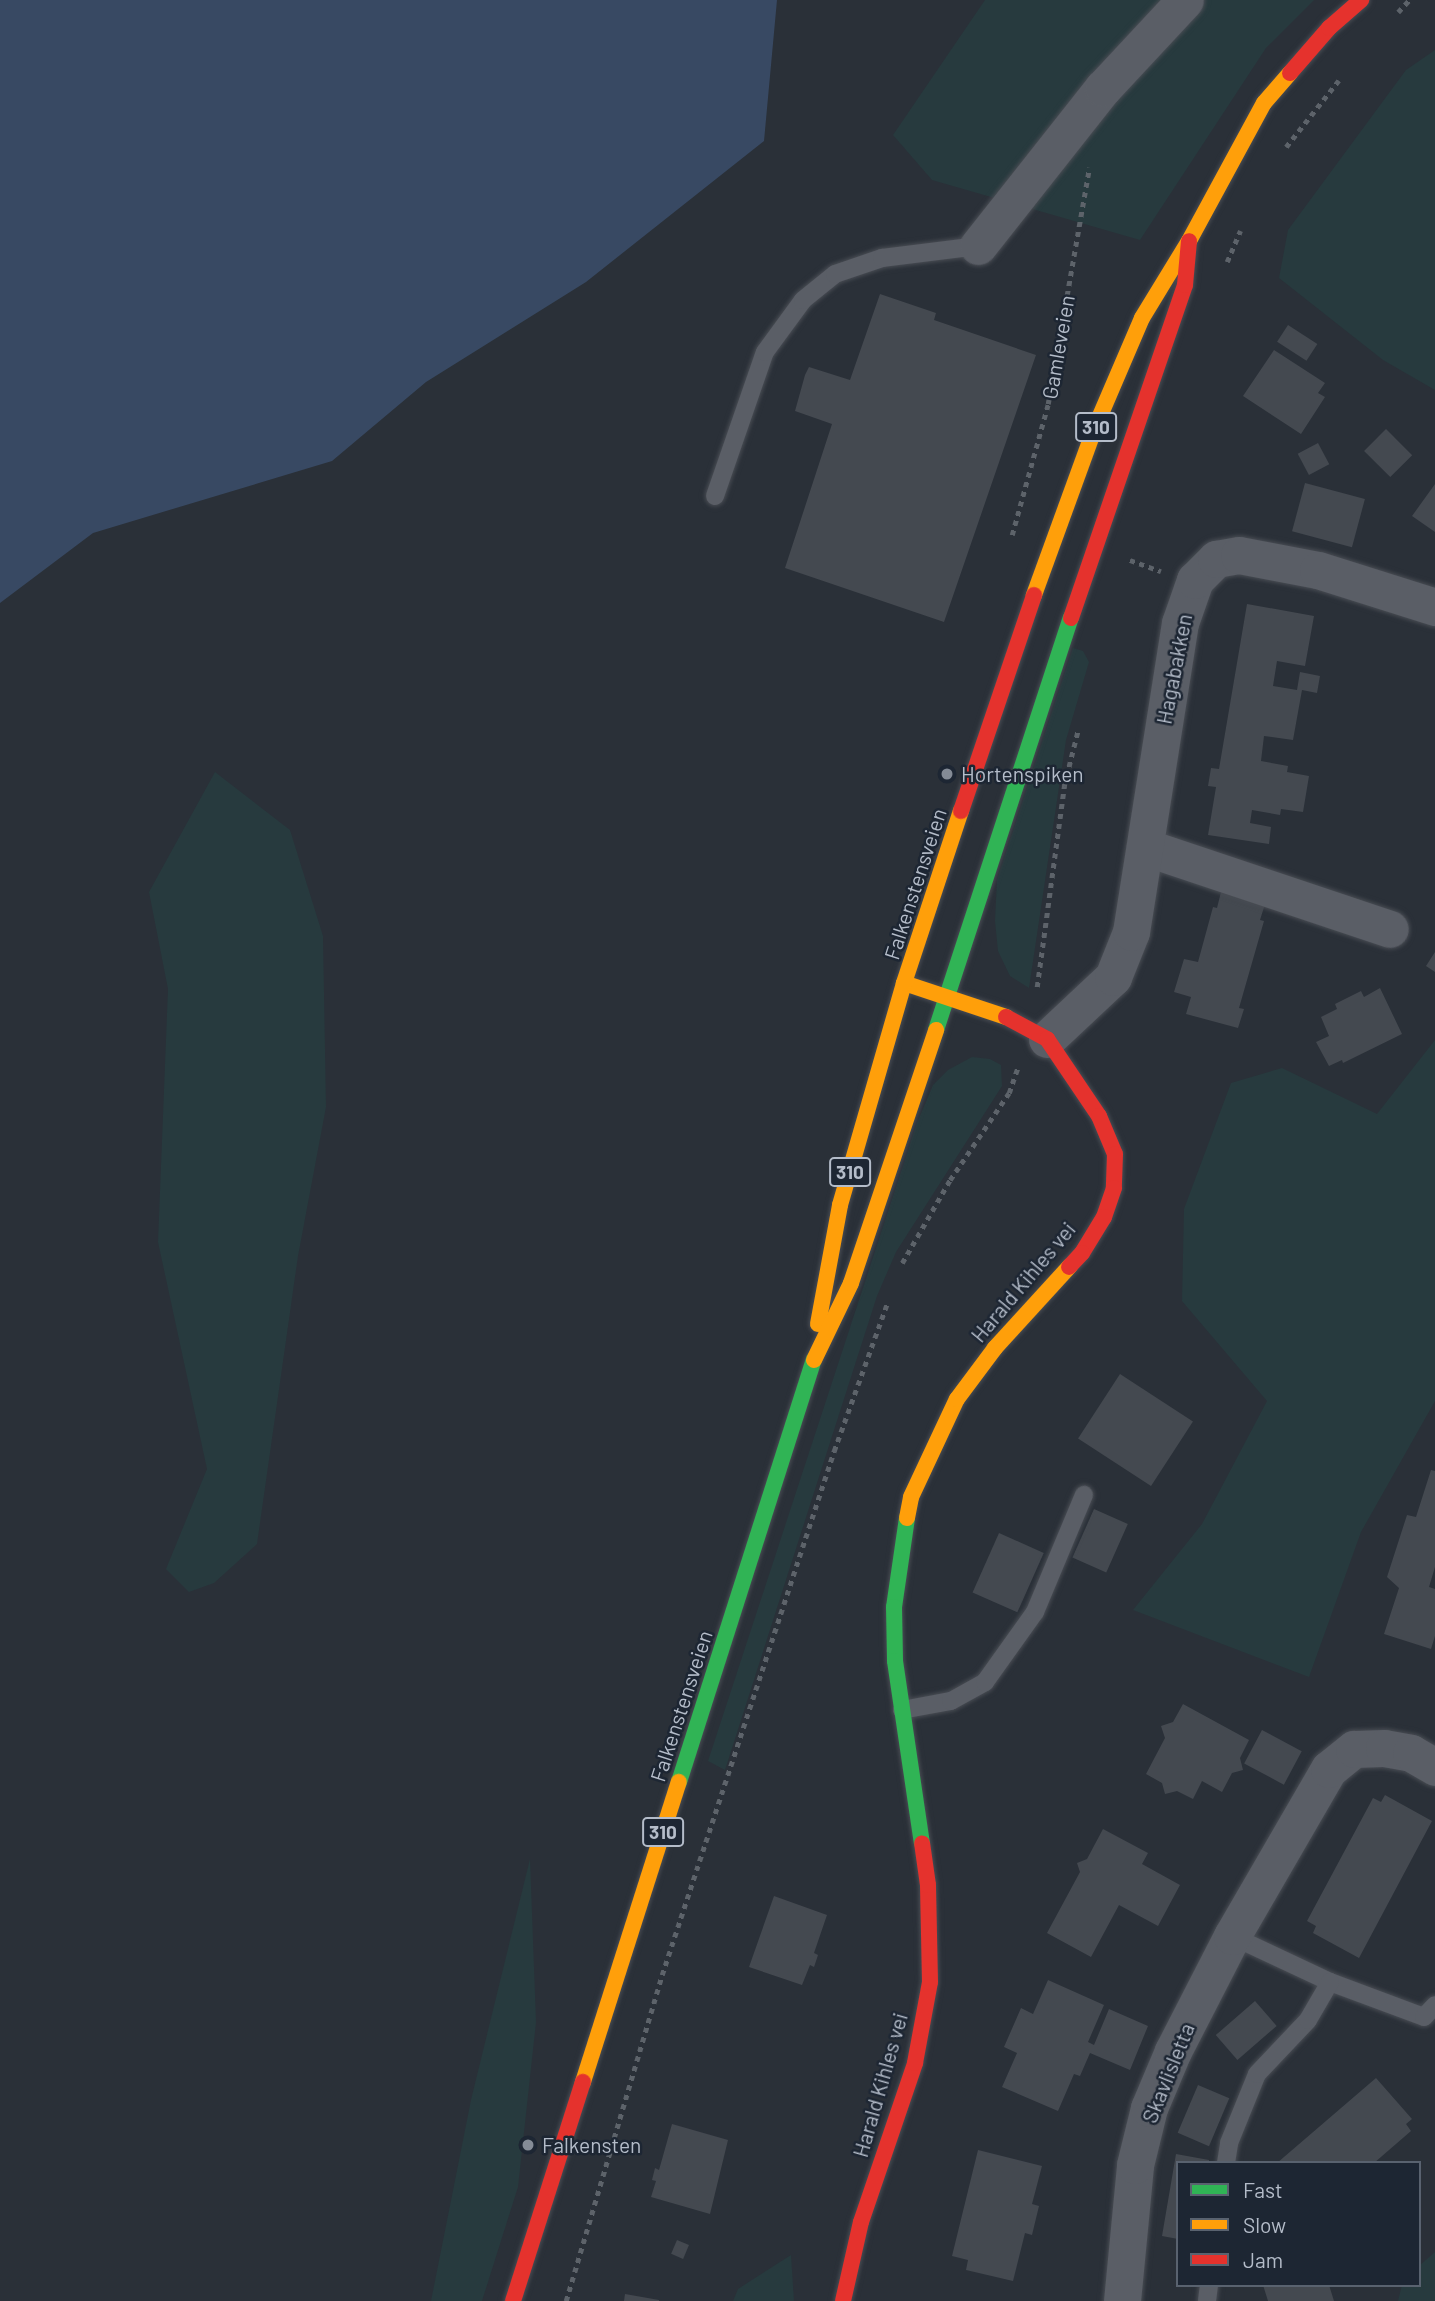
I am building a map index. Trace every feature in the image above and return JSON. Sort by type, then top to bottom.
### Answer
[{"type":"main road","name":"Falkenstensveien","points":[[513,2301],[812,1364],[840,1205],[904,983],[1073,485],[1142,318],[1189,241],[1213,192],[1264,103],[1329,27],[1360,0]]},
{"type":"main road","name":"Falkenstensveien","points":[[812,1364],[851,1283],[1119,472],[1185,285],[1189,241]]},
{"type":"main road","points":[[904,983],[1039,1034]]},
{"type":"main road","name":"Harald Kihles vei","points":[[843,2301],[861,2222],[915,2063],[930,1982],[928,1885],[895,1661],[894,1607],[900,1552],[911,1497],[957,1399],[995,1348],[1082,1253],[1104,1217],[1114,1188],[1115,1154],[1099,1116],[1039,1034]]},
{"type":"street","points":[[978,246],[1103,88],[1185,0]]},
{"type":"street","name":"Hagabakken","points":[[1039,1034],[1113,977],[1131,932],[1180,623],[1195,580],[1216,559],[1240,555],[1318,570],[1435,607]]},
{"type":"street","points":[[1145,847],[1390,929]]},
{"type":"street","name":"Skavlisletta","points":[[1122,2301],[1135,2165],[1149,2108],[1173,2051],[1232,1936],[1329,1769],[1354,1749],[1384,1748],[1411,1753],[1435,1767]]},
{"type":"lane","points":[[715,495],[765,352],[803,300],[835,274],[881,258],[978,246]]},
{"type":"lane","points":[[902,1710],[951,1701],[985,1682],[1035,1612],[1084,1495]]},
{"type":"lane","points":[[1232,1936],[1330,1982],[1430,2011]]},
{"type":"lane","points":[[1226,2161],[1229,2143],[1257,2074],[1308,2020],[1330,1982]]},
{"type":"path","points":[[1393,17],[1409,0]]},
{"type":"path","points":[[1280,157],[1345,73]]},
{"type":"path","name":"Gamleveien","points":[[1009,544],[1048,404],[1089,167]]},
{"type":"path","points":[[1227,263],[1242,226]]},
{"type":"path","points":[[1124,566],[1126,558]]},
{"type":"path","points":[[898,1274],[950,1180],[1009,1093],[1039,1034],[1064,786],[1080,722]]},
{"type":"path","points":[[566,2301],[662,1975],[834,1451],[889,1299]]},
{"type":"green space","points":[[985,0],[1314,0],[1266,48],[1140,240],[932,180],[893,135]]},
{"type":"green space","points":[[1435,50],[1435,390],[1383,360],[1279,278],[1288,230],[1406,70]]},
{"type":"green space","points":[[1073,648],[1083,651],[1089,662],[1066,740],[1029,988],[1010,976],[998,951],[995,921],[997,880]]},
{"type":"green space","points":[[215,772],[290,830],[323,936],[326,1107],[298,1256],[257,1544],[214,1583],[189,1592],[166,1569],[207,1469],[158,1242],[168,989],[149,892]]},
{"type":"green space","points":[[1435,1040],[1435,1401],[1361,1532],[1309,1677],[1133,1610],[1202,1524],[1267,1401],[1182,1301],[1184,1209],[1231,1083],[1282,1068],[1377,1114]]},
{"type":"green space","points":[[972,1057],[990,1059],[1001,1065],[1002,1086],[896,1252],[877,1296],[725,1770],[708,1761],[917,1123],[933,1085],[948,1070]]},
{"type":"green space","points":[[530,1859],[536,2022],[518,2187],[482,2301],[431,2301],[471,2100]]},
{"type":"green space","points":[[1435,2252],[1435,2301],[1398,2301],[1402,2287],[1421,2287],[1421,2264]]},
{"type":"green space","points":[[791,2255],[794,2301],[733,2301],[738,2289]]},
{"type":"water","points":[[0,0],[777,0],[764,141],[586,282],[426,382],[332,461],[93,533],[0,603]]},
{"type":"building","points":[[880,294],[936,313],[934,320],[1036,355],[944,622],[785,568],[832,424],[795,411],[805,375],[809,367],[850,380]]},
{"type":"building","points":[[1288,325],[1317,344],[1306,361],[1277,342]]},
{"type":"building","points":[[1274,350],[1325,383],[1318,393],[1325,397],[1301,434],[1243,396]]},
{"type":"building","points":[[1386,429],[1412,455],[1390,477],[1364,451]]},
{"type":"building","points":[[1318,443],[1329,464],[1309,475],[1298,454]]},
{"type":"building","points":[[1305,483],[1365,499],[1352,547],[1292,531]]},
{"type":"building","points":[[1435,484],[1435,532],[1412,516]]},
{"type":"building","points":[[1247,604],[1314,616],[1305,666],[1277,661],[1273,686],[1297,690],[1300,672],[1320,676],[1317,693],[1302,690],[1293,740],[1264,736],[1261,761],[1288,766],[1287,772],[1309,776],[1303,812],[1281,809],[1280,815],[1252,810],[1250,823],[1271,827],[1269,844],[1208,835],[1216,787],[1208,786],[1211,768],[1219,769]]},
{"type":"building","points":[[1222,888],[1266,901],[1260,920],[1264,921],[1239,1008],[1244,1009],[1238,1028],[1186,1014],[1191,997],[1174,992],[1184,959],[1198,962],[1213,907],[1217,908]]},
{"type":"building","points":[[1435,952],[1435,972],[1426,966]]},
{"type":"building","points":[[1380,988],[1402,1034],[1343,1063],[1342,1060],[1329,1066],[1316,1042],[1329,1036],[1321,1017],[1337,1009],[1335,1004],[1361,991],[1364,997]]},
{"type":"building","points":[[1120,1374],[1193,1421],[1151,1486],[1078,1439]]},
{"type":"building","points":[[1431,1470],[1435,1471],[1435,1567],[1429,1587],[1435,1589],[1435,1636],[1431,1649],[1384,1634],[1399,1588],[1387,1577],[1407,1515],[1416,1517]]},
{"type":"building","points":[[1094,1509],[1128,1524],[1106,1572],[1072,1557]]},
{"type":"building","points":[[999,1533],[1044,1553],[1017,1612],[973,1592]]},
{"type":"building","points":[[1183,1704],[1249,1740],[1240,1758],[1243,1770],[1232,1773],[1222,1792],[1202,1781],[1193,1799],[1177,1791],[1165,1794],[1162,1783],[1146,1774],[1165,1738],[1161,1726],[1173,1722]]},
{"type":"building","points":[[1262,1730],[1302,1751],[1284,1785],[1244,1764]]},
{"type":"building","points":[[1385,1795],[1432,1821],[1359,1958],[1313,1933],[1316,1926],[1307,1921],[1373,1798],[1381,1802]]},
{"type":"building","points":[[1103,1829],[1148,1853],[1142,1864],[1180,1885],[1158,1926],[1119,1905],[1091,1957],[1047,1933],[1080,1872],[1077,1863],[1087,1859]]},
{"type":"building","points":[[774,1896],[827,1915],[814,1953],[818,1955],[814,1967],[810,1965],[802,1985],[749,1967]]},
{"type":"building","points":[[1048,1980],[1104,2005],[1088,2042],[1094,2045],[1109,2009],[1148,2026],[1130,2070],[1090,2053],[1080,2076],[1074,2074],[1058,2111],[1002,2087],[1017,2053],[1004,2047],[1021,2008],[1033,2014]]},
{"type":"building","points":[[1255,2001],[1277,2026],[1237,2060],[1216,2035]]},
{"type":"building","points":[[1376,2078],[1412,2119],[1406,2124],[1411,2131],[1376,2161],[1279,2161]]},
{"type":"building","points":[[1198,2085],[1229,2098],[1209,2146],[1178,2133]]},
{"type":"building","points":[[672,2124],[728,2140],[710,2214],[651,2197],[656,2181],[652,2180],[655,2168],[659,2170]]},
{"type":"building","points":[[978,2150],[1042,2166],[1032,2204],[1039,2206],[1032,2235],[1025,2233],[1013,2281],[966,2270],[968,2260],[952,2256]]},
{"type":"building","points":[[1176,2154],[1209,2160],[1176,2161],[1176,2239],[1162,2236]]},
{"type":"building","points":[[677,2240],[689,2245],[683,2259],[671,2254]]},
{"type":"building","points":[[1264,2287],[1330,2287],[1334,2301],[1268,2301]]},
{"type":"building","points":[[625,2294],[659,2300],[659,2301],[624,2301]]},
{"type":"traffic: fast","points":[[936,1030],[1071,618]]},
{"type":"traffic: fast","points":[[679,1782],[814,1360]]},
{"type":"traffic: fast","points":[[907,1518],[894,1607],[895,1661],[922,1843]]},
{"type":"traffic: slow","points":[[1034,595],[1094,430],[1142,318],[1189,241],[1264,103],[1290,73]]},
{"type":"traffic: slow","points":[[818,1324],[840,1205],[904,983],[961,811]]},
{"type":"traffic: slow","points":[[904,983],[1006,1017]]},
{"type":"traffic: slow","points":[[814,1360],[851,1283],[936,1030]]},
{"type":"traffic: slow","points":[[907,1518],[911,1497],[957,1399],[995,1348],[1069,1267]]},
{"type":"traffic: slow","points":[[583,2082],[679,1782]]},
{"type":"traffic: jam","points":[[1290,73],[1329,28],[1361,0]]},
{"type":"traffic: jam","points":[[1071,618],[1185,285],[1189,241]]},
{"type":"traffic: jam","points":[[961,811],[1034,595]]},
{"type":"traffic: jam","points":[[1006,1017],[1047,1039],[1099,1116],[1115,1154],[1114,1188],[1104,1217],[1082,1253],[1069,1267]]},
{"type":"traffic: jam","points":[[843,2301],[861,2222],[915,2063],[930,1982],[928,1885],[922,1843]]},
{"type":"traffic: jam","points":[[513,2301],[583,2082]]},
{"type":"place","name":"Hortenspiken","points":[[947,774]]},
{"type":"place","name":"Falkensten","points":[[528,2145]]}]
